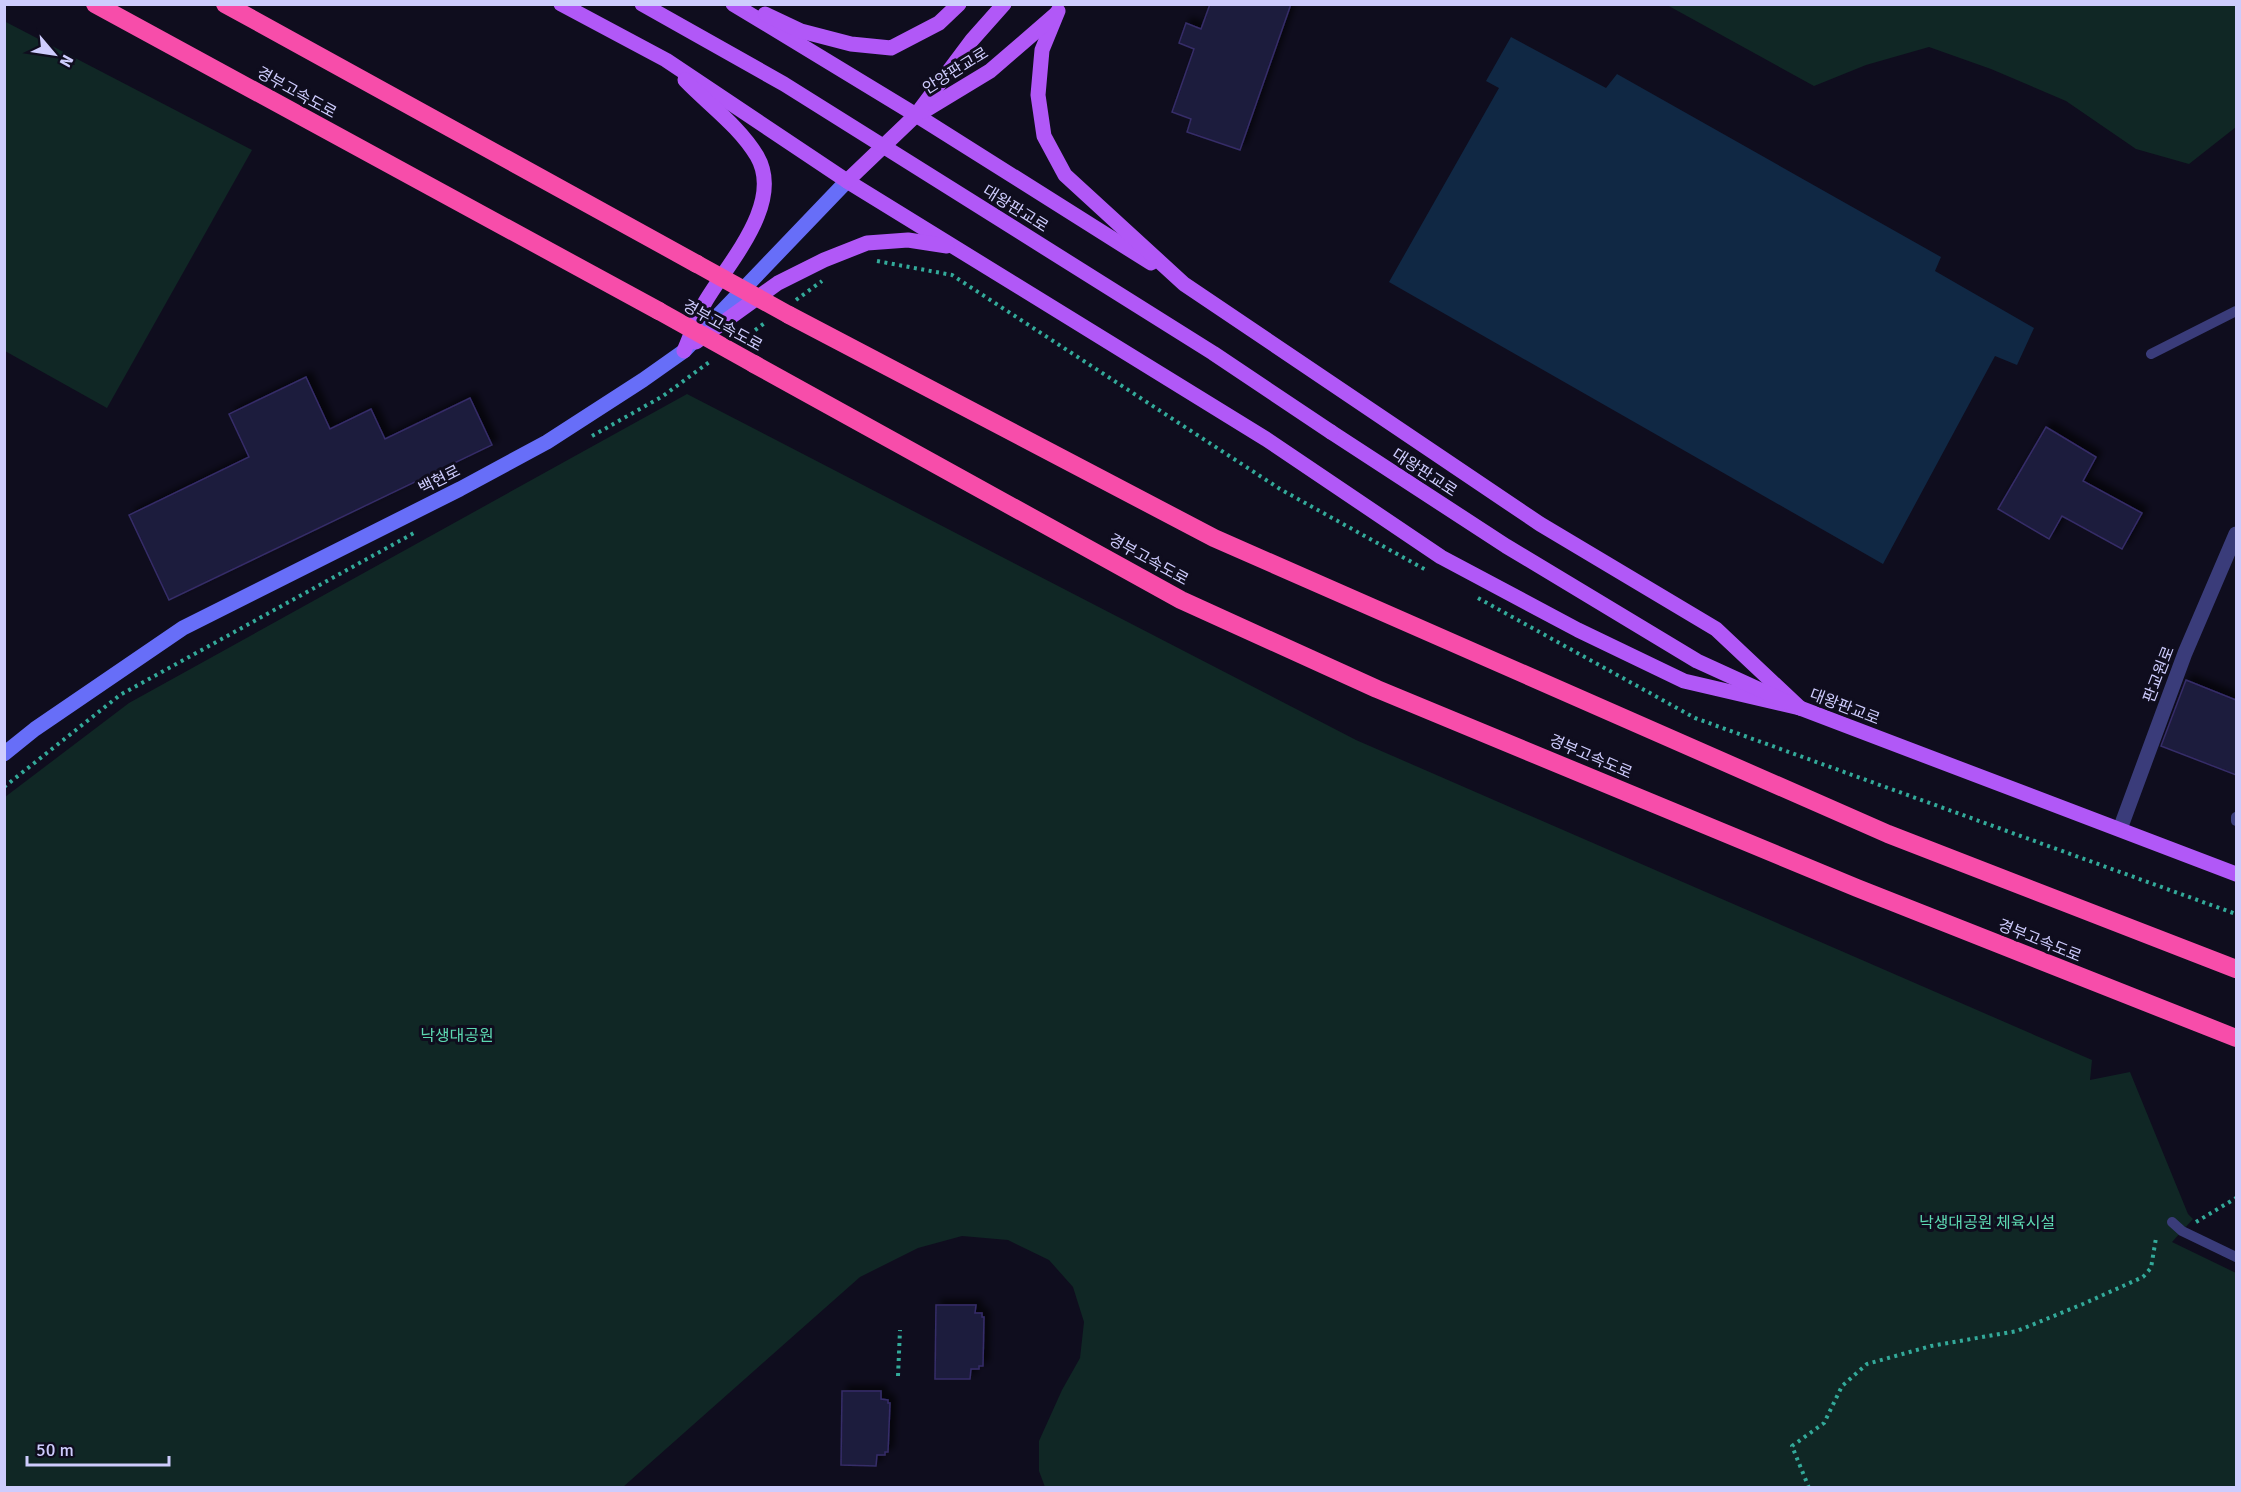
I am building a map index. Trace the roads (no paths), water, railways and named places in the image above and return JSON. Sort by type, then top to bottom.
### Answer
[{"type":"highway","name":"경부고속도로","points":[[95,4],[659,311],[1181,600],[1377,689],[1857,888],[2236,1038]]},
{"type":"highway","points":[[225,4],[789,315],[1225,543],[1888,834],[2236,969]]},
{"type":"main road","points":[[561,4],[666,60],[847,181],[1266,439],[1441,557],[1578,630],[1684,681],[1800,708]]},
{"type":"main road","name":"대왕판교로","points":[[642,4],[784,84],[1214,353],[1506,546],[1697,661],[1800,708],[2236,874]]},
{"type":"main road","name":"대왕판교로","points":[[733,4],[916,115],[1184,284]]},
{"type":"main road","points":[[742,4],[801,31],[851,44],[891,48],[939,23],[959,4]]},
{"type":"main road","name":"안양판교로","points":[[847,181],[916,115],[972,40],[1004,4]]},
{"type":"main road","points":[[1062,8],[1042,50],[1038,95],[1044,136],[1065,175],[1184,284],[1540,525],[1716,629],[1800,708]]},
{"type":"main road","name":"안양판교로","points":[[916,115],[990,71],[1062,8]]},
{"type":"main road","points":[[666,60],[705,101],[732,124],[758,158],[765,182],[757,220],[704,305],[684,351]]},
{"type":"main road","name":"백현로","points":[[4,754],[35,729],[183,628],[460,489],[547,442],[643,380],[684,351],[847,181]]},
{"type":"main road","points":[[684,351],[778,284],[824,260],[867,243],[908,240],[954,247]]},
{"type":"street","name":"판교원로","points":[[2120,829],[2185,652],[2236,534]]},
{"type":"lane","points":[[2151,354],[2236,311]]},
{"type":"lane","points":[[2172,1222],[2182,1231],[2236,1257]]},
{"type":"water","points":[[1511,37],[1606,88],[1617,74],[1941,257],[1935,271],[2034,328],[2017,365],[1995,356],[1883,564],[1389,282],[1499,88],[1486,81]]},
{"type":"park label","name":"낙생대공원","points":[[457,1035]]},
{"type":"park label","name":"낙생대공원 체육시설","points":[[1987,1222]]}]
